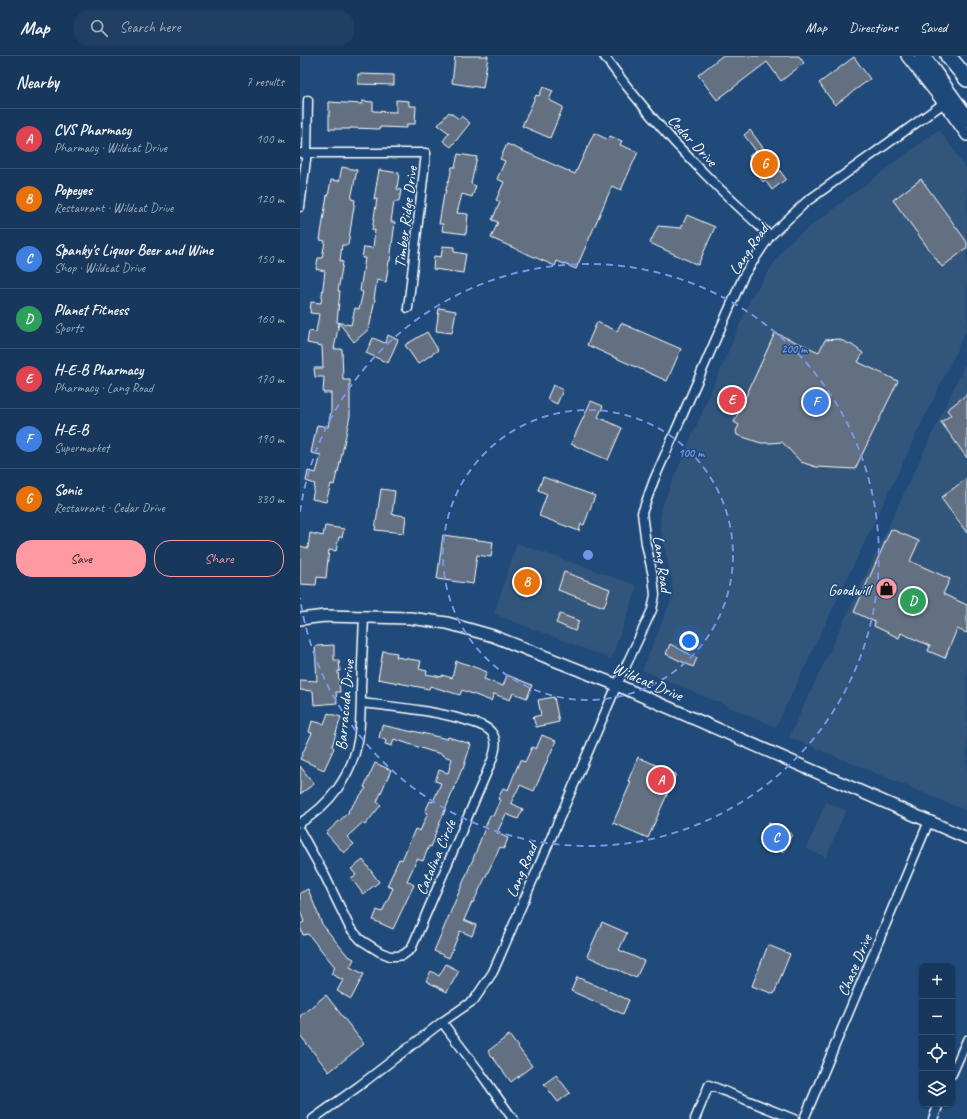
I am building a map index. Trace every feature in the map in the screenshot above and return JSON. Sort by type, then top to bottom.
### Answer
[{"type":"highway","points":[[922,56],[967,119]]},
{"type":"highway","points":[[948,56],[967,79]]},
{"type":"main road","points":[[906,56],[944,103],[967,135]]},
{"type":"main road","name":"Wildcat Drive","points":[[300,619],[325,616],[410,618],[447,623],[507,641],[617,685],[967,838]]},
{"type":"street","name":"Cedar Drive","points":[[604,56],[617,74],[693,161],[770,236]]},
{"type":"street","points":[[300,207],[308,100]]},
{"type":"street","name":"Lang Road","points":[[313,1119],[359,1086],[442,1022],[474,1000],[493,972],[617,685],[650,616],[655,594],[642,513],[654,480],[744,275],[770,236],[806,202],[944,103]]},
{"type":"street","name":"Timber Ridge Drive","points":[[304,152],[426,152],[408,308]]},
{"type":"street","name":"Barracuda Drive","points":[[300,823],[326,803],[347,775],[353,759],[358,741],[361,703],[364,617]]},
{"type":"street","name":"Catalina Circle","points":[[300,831],[325,876],[350,928],[361,940],[380,952],[390,956],[403,955],[407,952],[415,940],[492,760],[496,749],[495,739],[493,734],[488,729],[450,716],[415,709],[361,703]]},
{"type":"street","name":"Chase Drive","points":[[804,1119],[929,821]]},
{"type":"street","points":[[442,1022],[513,1119]]},
{"type":"street","points":[[953,1071],[967,1040]]},
{"type":"street","points":[[695,1119],[709,1085],[794,1119]]},
{"type":"street","points":[[933,1119],[938,1107]]},
{"type":"shaded area","points":[[939,129],[967,170],[967,329],[776,727],[642,670],[673,596],[672,581],[660,526],[661,508],[751,298],[787,244]]},
{"type":"shaded area","points":[[967,360],[967,811],[789,737]]},
{"type":"shaded area","points":[[517,543],[636,585],[636,591],[611,659],[494,614]]},
{"type":"shaded area","points":[[826,802],[846,810],[826,857],[806,849]]},
{"type":"building","points":[[455,56],[488,56],[483,88],[452,83]]},
{"type":"building","points":[[722,56],[799,56],[804,63],[781,81],[767,62],[717,100],[698,75]]},
{"type":"building","points":[[854,57],[870,79],[835,105],[819,83]]},
{"type":"building","points":[[358,74],[394,75],[394,85],[358,84]]},
{"type":"building","points":[[543,87],[553,91],[549,100],[563,107],[550,138],[522,126],[536,95],[539,96]]},
{"type":"building","points":[[396,100],[409,101],[409,106],[416,106],[415,124],[407,124],[407,128],[380,127],[380,129],[329,129],[329,102],[362,104],[362,101],[373,102],[373,111],[396,112]]},
{"type":"building","points":[[449,112],[459,119],[461,116],[470,123],[451,147],[443,141],[449,133],[438,125]]},
{"type":"building","points":[[750,130],[786,179],[772,190],[765,180],[763,182],[757,174],[760,171],[749,156],[756,151],[744,135]]},
{"type":"building","points":[[594,133],[609,140],[610,136],[622,141],[620,145],[638,152],[621,190],[612,186],[576,269],[557,261],[555,266],[491,238],[498,222],[492,220],[500,202],[496,200],[504,182],[497,179],[505,161],[500,159],[507,144],[575,174]]},
{"type":"building","points":[[458,154],[477,157],[471,184],[476,186],[472,197],[462,194],[457,213],[468,214],[466,234],[442,231],[443,224],[439,224],[444,194],[452,167],[455,167]]},
{"type":"building","points":[[342,167],[357,170],[351,199],[355,200],[348,245],[342,245],[340,261],[343,262],[338,291],[340,291],[337,322],[351,325],[355,308],[359,309],[363,292],[360,291],[365,258],[362,258],[364,247],[373,248],[375,230],[372,230],[377,199],[374,199],[379,170],[399,173],[397,189],[401,190],[399,202],[394,202],[391,222],[395,222],[386,282],[377,280],[369,329],[354,342],[339,323],[334,349],[342,349],[343,380],[350,380],[350,416],[338,472],[334,485],[331,484],[326,502],[312,499],[315,484],[306,481],[308,471],[316,473],[321,455],[311,453],[317,425],[328,427],[331,411],[331,393],[323,393],[324,377],[315,377],[314,368],[323,368],[322,346],[307,343],[309,331],[316,332],[319,314],[310,313],[311,302],[321,303],[325,271],[316,269],[318,258],[322,258],[325,241],[320,240],[327,195],[328,196],[331,180],[339,181]]},
{"type":"building","points":[[921,179],[967,242],[967,248],[942,267],[893,200]]},
{"type":"building","points":[[687,215],[715,227],[698,265],[650,243],[658,226],[681,228]]},
{"type":"building","points":[[443,246],[454,247],[454,252],[466,254],[463,273],[433,269],[434,256],[441,257]]},
{"type":"building","points":[[439,308],[456,311],[452,333],[436,331]]},
{"type":"building","points":[[597,322],[617,331],[621,323],[681,349],[667,381],[587,345]]},
{"type":"building","points":[[427,332],[438,350],[418,364],[405,345]]},
{"type":"building","points":[[775,333],[819,352],[825,340],[838,339],[852,345],[863,353],[858,362],[898,381],[855,469],[816,467],[801,462],[782,442],[761,443],[737,435],[736,431],[739,425],[734,422]]},
{"type":"building","points":[[388,335],[398,340],[388,363],[366,353],[373,338],[385,343]]},
{"type":"building","points":[[553,385],[563,390],[557,404],[547,399]]},
{"type":"building","points":[[967,394],[967,458],[941,422],[951,415],[947,410]]},
{"type":"building","points":[[591,401],[603,406],[598,417],[622,428],[608,460],[571,444]]},
{"type":"building","points":[[543,477],[595,496],[584,525],[581,524],[579,531],[539,516],[547,494],[538,490]]},
{"type":"building","points":[[967,478],[967,533],[941,498]]},
{"type":"building","points":[[381,489],[395,491],[392,514],[406,516],[404,533],[375,530]]},
{"type":"building","points":[[325,526],[344,529],[342,537],[339,537],[336,551],[329,550],[326,578],[317,577],[316,585],[300,584],[300,546],[308,548],[310,533],[323,536]]},
{"type":"building","points":[[891,529],[919,541],[910,561],[950,579],[943,594],[967,605],[967,633],[957,629],[945,658],[928,651],[930,646],[901,633],[899,638],[874,626],[875,622],[854,612]]},
{"type":"building","points":[[443,535],[493,542],[491,557],[477,555],[473,584],[437,579]]},
{"type":"building","points":[[525,568],[537,572],[528,596],[517,592]]},
{"type":"building","points":[[564,572],[610,589],[604,607],[558,590]]},
{"type":"building","points":[[560,614],[579,621],[575,631],[556,623]]},
{"type":"building","points":[[670,644],[697,658],[693,667],[666,654]]},
{"type":"building","points":[[334,645],[334,660],[339,660],[340,671],[338,671],[340,692],[336,692],[337,703],[314,705],[313,691],[300,690],[300,680],[317,681],[315,646]]},
{"type":"building","points":[[383,651],[397,653],[396,657],[421,661],[419,669],[427,671],[426,674],[442,677],[442,675],[452,678],[456,661],[487,672],[484,679],[503,686],[507,675],[532,685],[527,698],[513,693],[510,700],[494,694],[491,701],[462,690],[460,695],[430,686],[429,689],[378,679]]},
{"type":"building","points":[[554,697],[559,722],[536,727],[533,717],[541,715],[538,700]]},
{"type":"building","points":[[328,713],[341,717],[332,746],[334,748],[324,770],[300,759],[312,733],[309,732],[312,721],[324,724]]},
{"type":"building","points":[[382,725],[447,739],[448,737],[471,744],[463,769],[431,847],[429,846],[423,861],[417,859],[407,881],[414,885],[393,929],[373,920],[377,910],[382,912],[393,888],[387,886],[399,859],[402,860],[415,829],[420,831],[428,813],[425,812],[430,801],[433,802],[441,783],[435,781],[439,770],[448,773],[452,759],[442,754],[394,739],[392,746],[385,744],[386,740],[379,738]]},
{"type":"building","points":[[542,735],[556,741],[534,791],[520,785],[511,803],[523,809],[518,819],[506,814],[497,833],[508,838],[504,849],[500,847],[464,920],[476,925],[472,936],[460,931],[449,958],[434,951],[490,815],[493,816],[500,800],[498,799],[503,788],[508,790],[520,760],[525,762],[532,747],[536,749]]},
{"type":"building","points":[[638,757],[676,774],[648,838],[613,823],[631,782],[628,781]]},
{"type":"building","points":[[375,763],[391,770],[377,802],[381,805],[365,825],[362,823],[347,837],[354,844],[344,853],[326,833],[349,812],[348,811],[366,788],[364,787]]},
{"type":"building","points":[[300,766],[314,784],[300,794]]},
{"type":"building","points":[[769,823],[792,834],[784,852],[761,842]]},
{"type":"building","points":[[363,860],[379,882],[363,894],[351,878],[356,875],[351,869]]},
{"type":"building","points":[[308,889],[322,924],[347,955],[354,959],[350,967],[364,974],[351,999],[337,991],[343,980],[331,974],[335,967],[308,934],[303,935],[300,926],[300,924],[304,922],[300,910],[300,893]]},
{"type":"building","points":[[602,922],[627,933],[619,950],[644,961],[636,978],[587,956]]},
{"type":"building","points":[[768,945],[790,954],[774,994],[752,986]]},
{"type":"building","points":[[446,964],[459,971],[447,992],[426,981],[431,971],[439,976]]},
{"type":"building","points":[[577,977],[629,1000],[623,1014],[571,991]]},
{"type":"building","points":[[326,995],[364,1044],[329,1072],[300,1035],[300,1016]]},
{"type":"building","points":[[509,1035],[532,1066],[511,1082],[488,1051]]},
{"type":"building","points":[[556,1075],[570,1093],[558,1102],[544,1084]]},
{"type":"place","name":"Sonic","points":[[765,164]]},
{"type":"place","name":"H-E-B Pharmacy","points":[[732,400]]},
{"type":"place","name":"H-E-B","points":[[816,402]]},
{"type":"place","name":"Popeyes","points":[[527,582]]},
{"type":"place","name":"Goodwill","points":[[886,589]]},
{"type":"place","name":"Planet Fitness","points":[[913,601]]},
{"type":"place","name":"CVS Pharmacy","points":[[661,780]]},
{"type":"place","name":"Spanky's Liquor Beer and Wine","points":[[776,838]]}]
